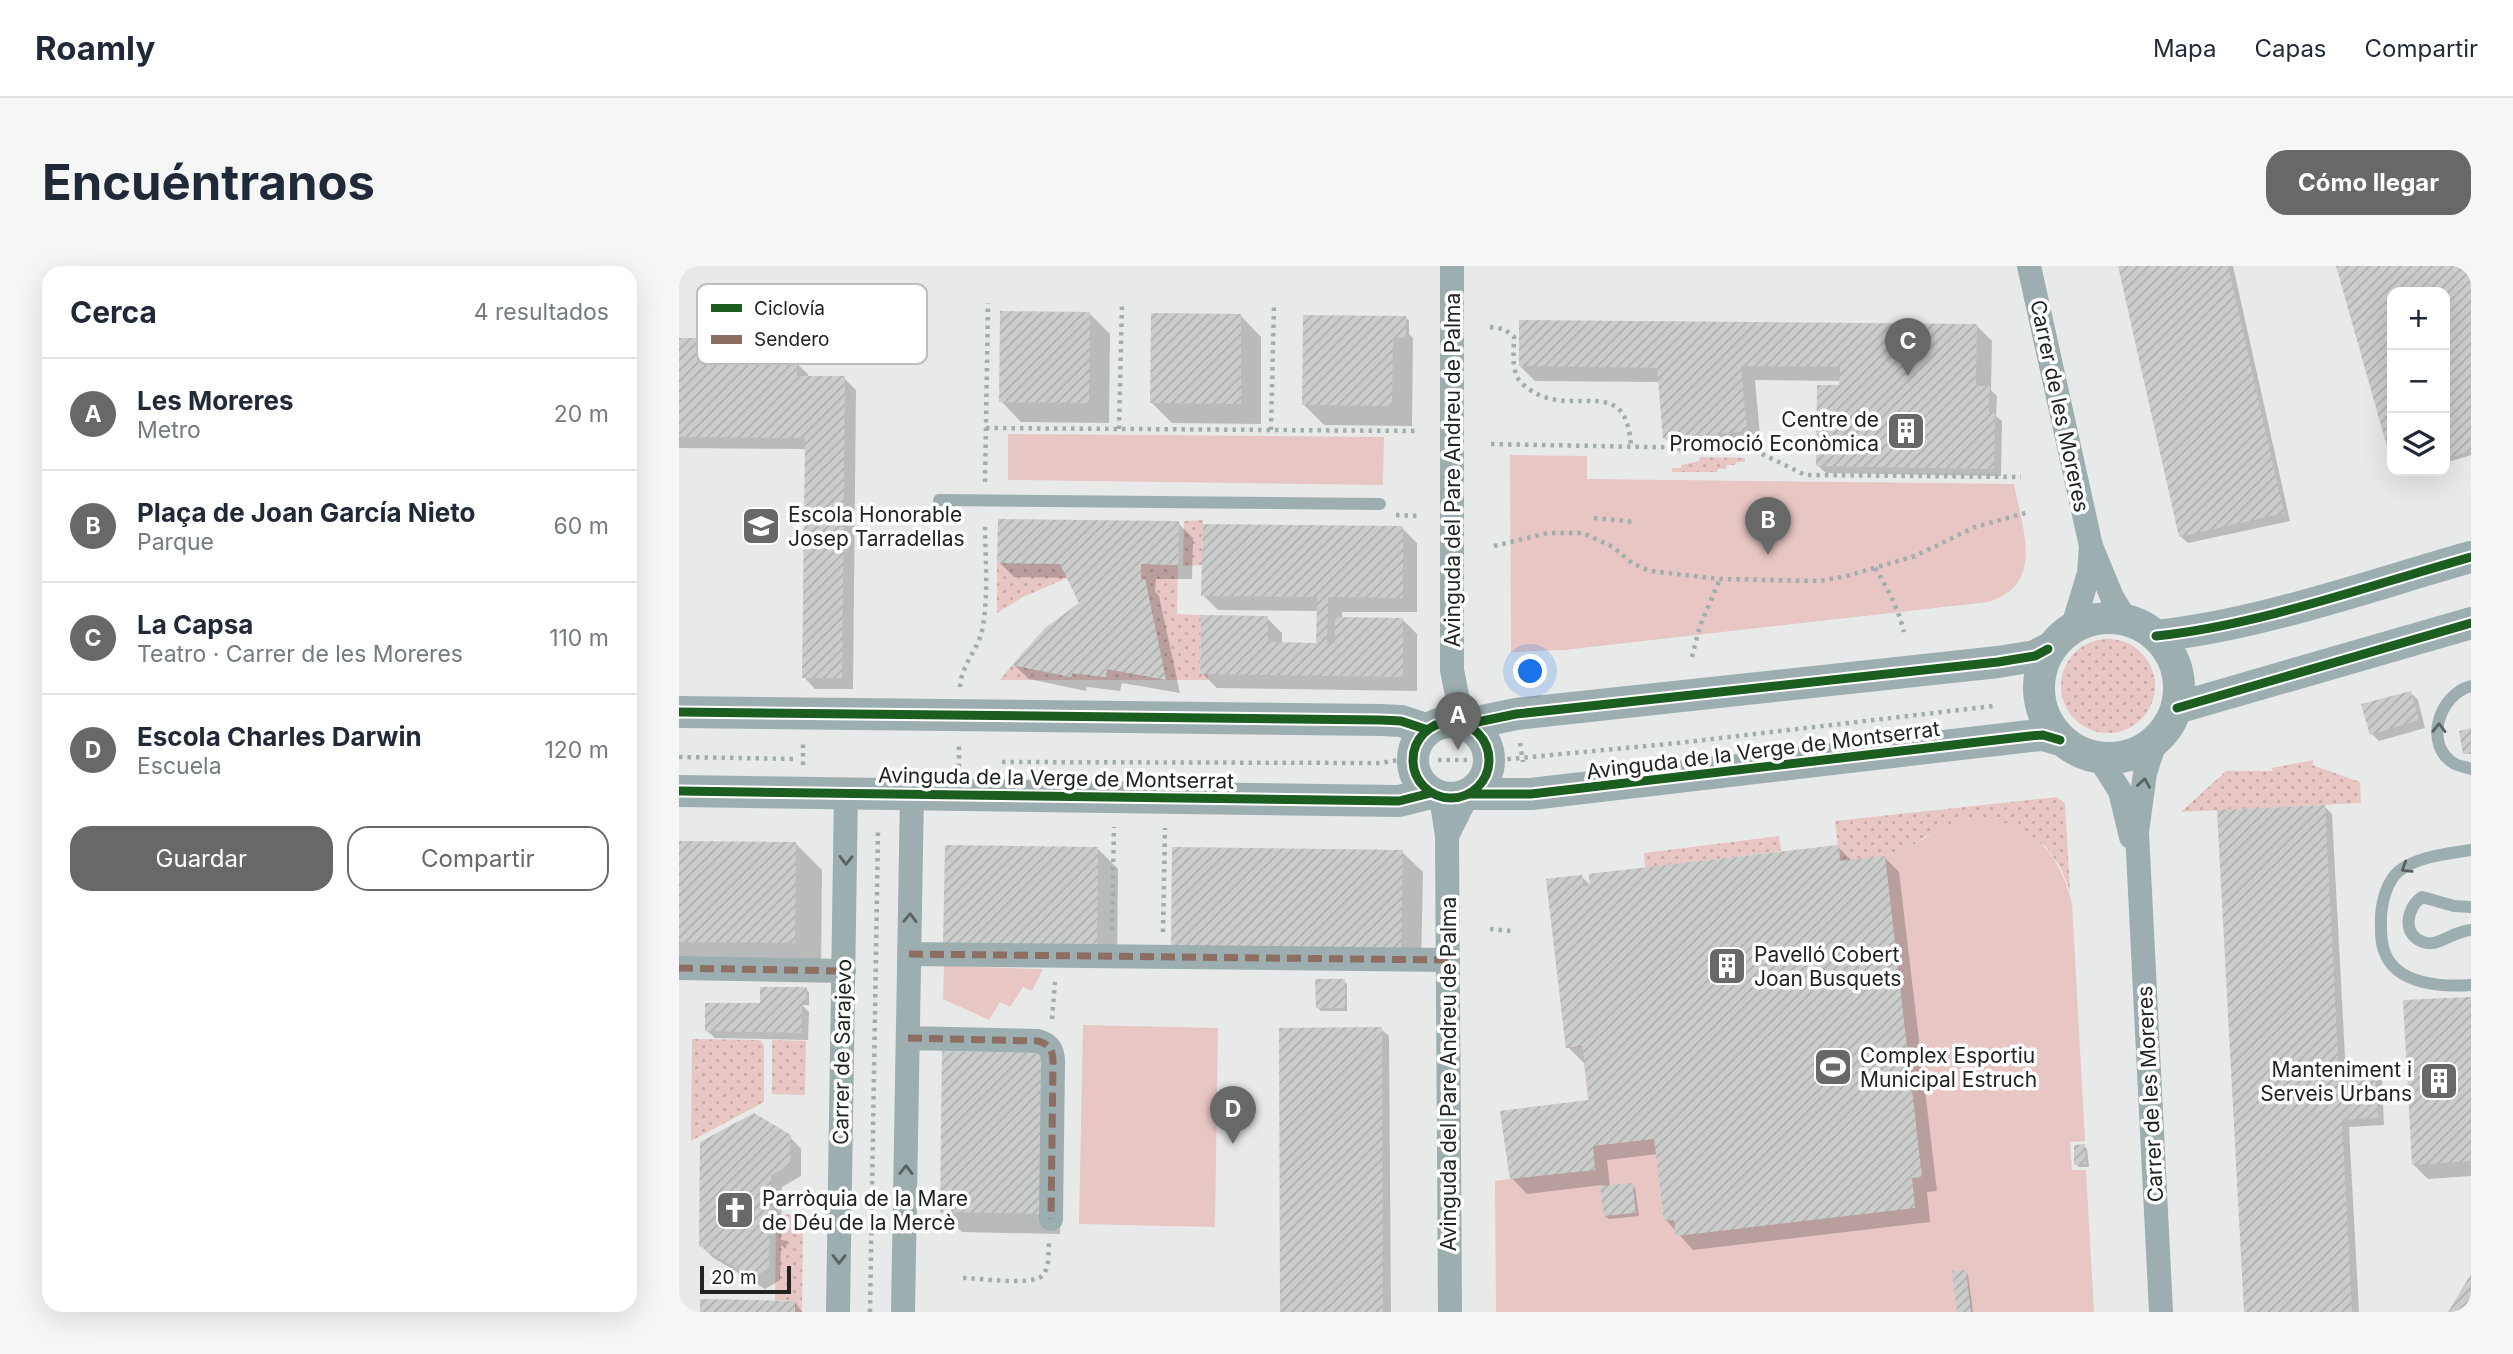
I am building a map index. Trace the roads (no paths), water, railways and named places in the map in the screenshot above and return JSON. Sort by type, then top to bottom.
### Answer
[{"type":"street","name":"Avinguda del Pare Andreu de Palma","points":[[1441,735],[1453,675],[1452,266]]},
{"type":"street","name":"Carrer de les Moreres","points":[[2029,266],[2091,546],[2112,597],[2126,620]]},
{"type":"street","name":"Carrer de les Moreres","points":[[2073,626],[2089,573],[2091,546]]},
{"type":"street","points":[[2156,636],[2210,628],[2471,557]]},
{"type":"street","points":[[679,712],[1401,720],[1441,735],[1516,714],[2035,656],[2049,649],[2073,626],[2095,618],[2109,617],[2143,627],[2156,636],[2168,651],[2179,676],[2177,708],[2163,733],[2142,750],[2121,758],[2099,758],[2071,748],[2060,740],[2047,723],[2041,707],[2039,678],[2049,649]]},
{"type":"street","points":[[2177,708],[2471,623]]},
{"type":"street","points":[[1474,731],[1483,740],[1489,764],[1478,787],[1447,795],[1422,784],[1415,773],[1415,750],[1420,739],[1441,735],[1474,731]]},
{"type":"street","name":"Avinguda de la Verge de Montserrat","points":[[679,791],[1399,801],[1447,795],[1531,794],[2030,736],[2043,735],[2060,740]]},
{"type":"street","name":"Carrer de les Moreres","points":[[2156,739],[2145,774],[2139,821],[2138,875],[2161,1312]]},
{"type":"street","name":"Carrer de les Moreres","points":[[2099,758],[2120,791],[2138,875]]},
{"type":"street","name":"Carrer de Sarajevo","points":[[838,1312],[846,792]]},
{"type":"street","points":[[903,1312],[912,793]]},
{"type":"street","name":"Avinguda del Pare Andreu de Palma","points":[[1447,795],[1450,1312]]},
{"type":"street","points":[[909,954],[1448,960]]},
{"type":"street","points":[[679,968],[844,971]]},
{"type":"street","points":[[908,1038],[1038,1041],[1046,1044],[1053,1055],[1051,1219]]},
{"type":"lane","points":[[939,500],[1380,504]]},
{"type":"lane","points":[[2471,686],[2460,689],[2447,700],[2441,710],[2438,727],[2439,743],[2445,754],[2455,764],[2471,769]]},
{"type":"lane","points":[[2471,850],[2414,862],[2397,873],[2382,904],[2381,926],[2385,954],[2396,969],[2414,979],[2447,987],[2471,985]]},
{"type":"lane","points":[[2471,907],[2453,906],[2434,898],[2422,897],[2414,902],[2409,911],[2408,925],[2413,937],[2424,943],[2435,944],[2453,933],[2471,930]]},
{"type":"place","name":"La Capsa","points":[[1908,376]]},
{"type":"place","name":"Centre de Promoció Econòmica","points":[[1906,431]]},
{"type":"place","name":"Escola Honorable Josep Tarradellas","points":[[761,526]]},
{"type":"place","name":"Plaça de Joan García Nieto","points":[[1768,555]]},
{"type":"place","name":"Les Moreres","points":[[1458,750]]},
{"type":"place","name":"Pavelló Cobert Joan Busquets","points":[[1727,966]]},
{"type":"place","name":"Complex Esportiu Municipal Estruch","points":[[1833,1067]]},
{"type":"place","name":"Manteniment i Serveis Urbans","points":[[2439,1081]]},
{"type":"place","name":"Escola Charles Darwin","points":[[1233,1144]]},
{"type":"place","name":"Parròquia de la Mare de Déu de la Mercè","points":[[735,1210]]}]
